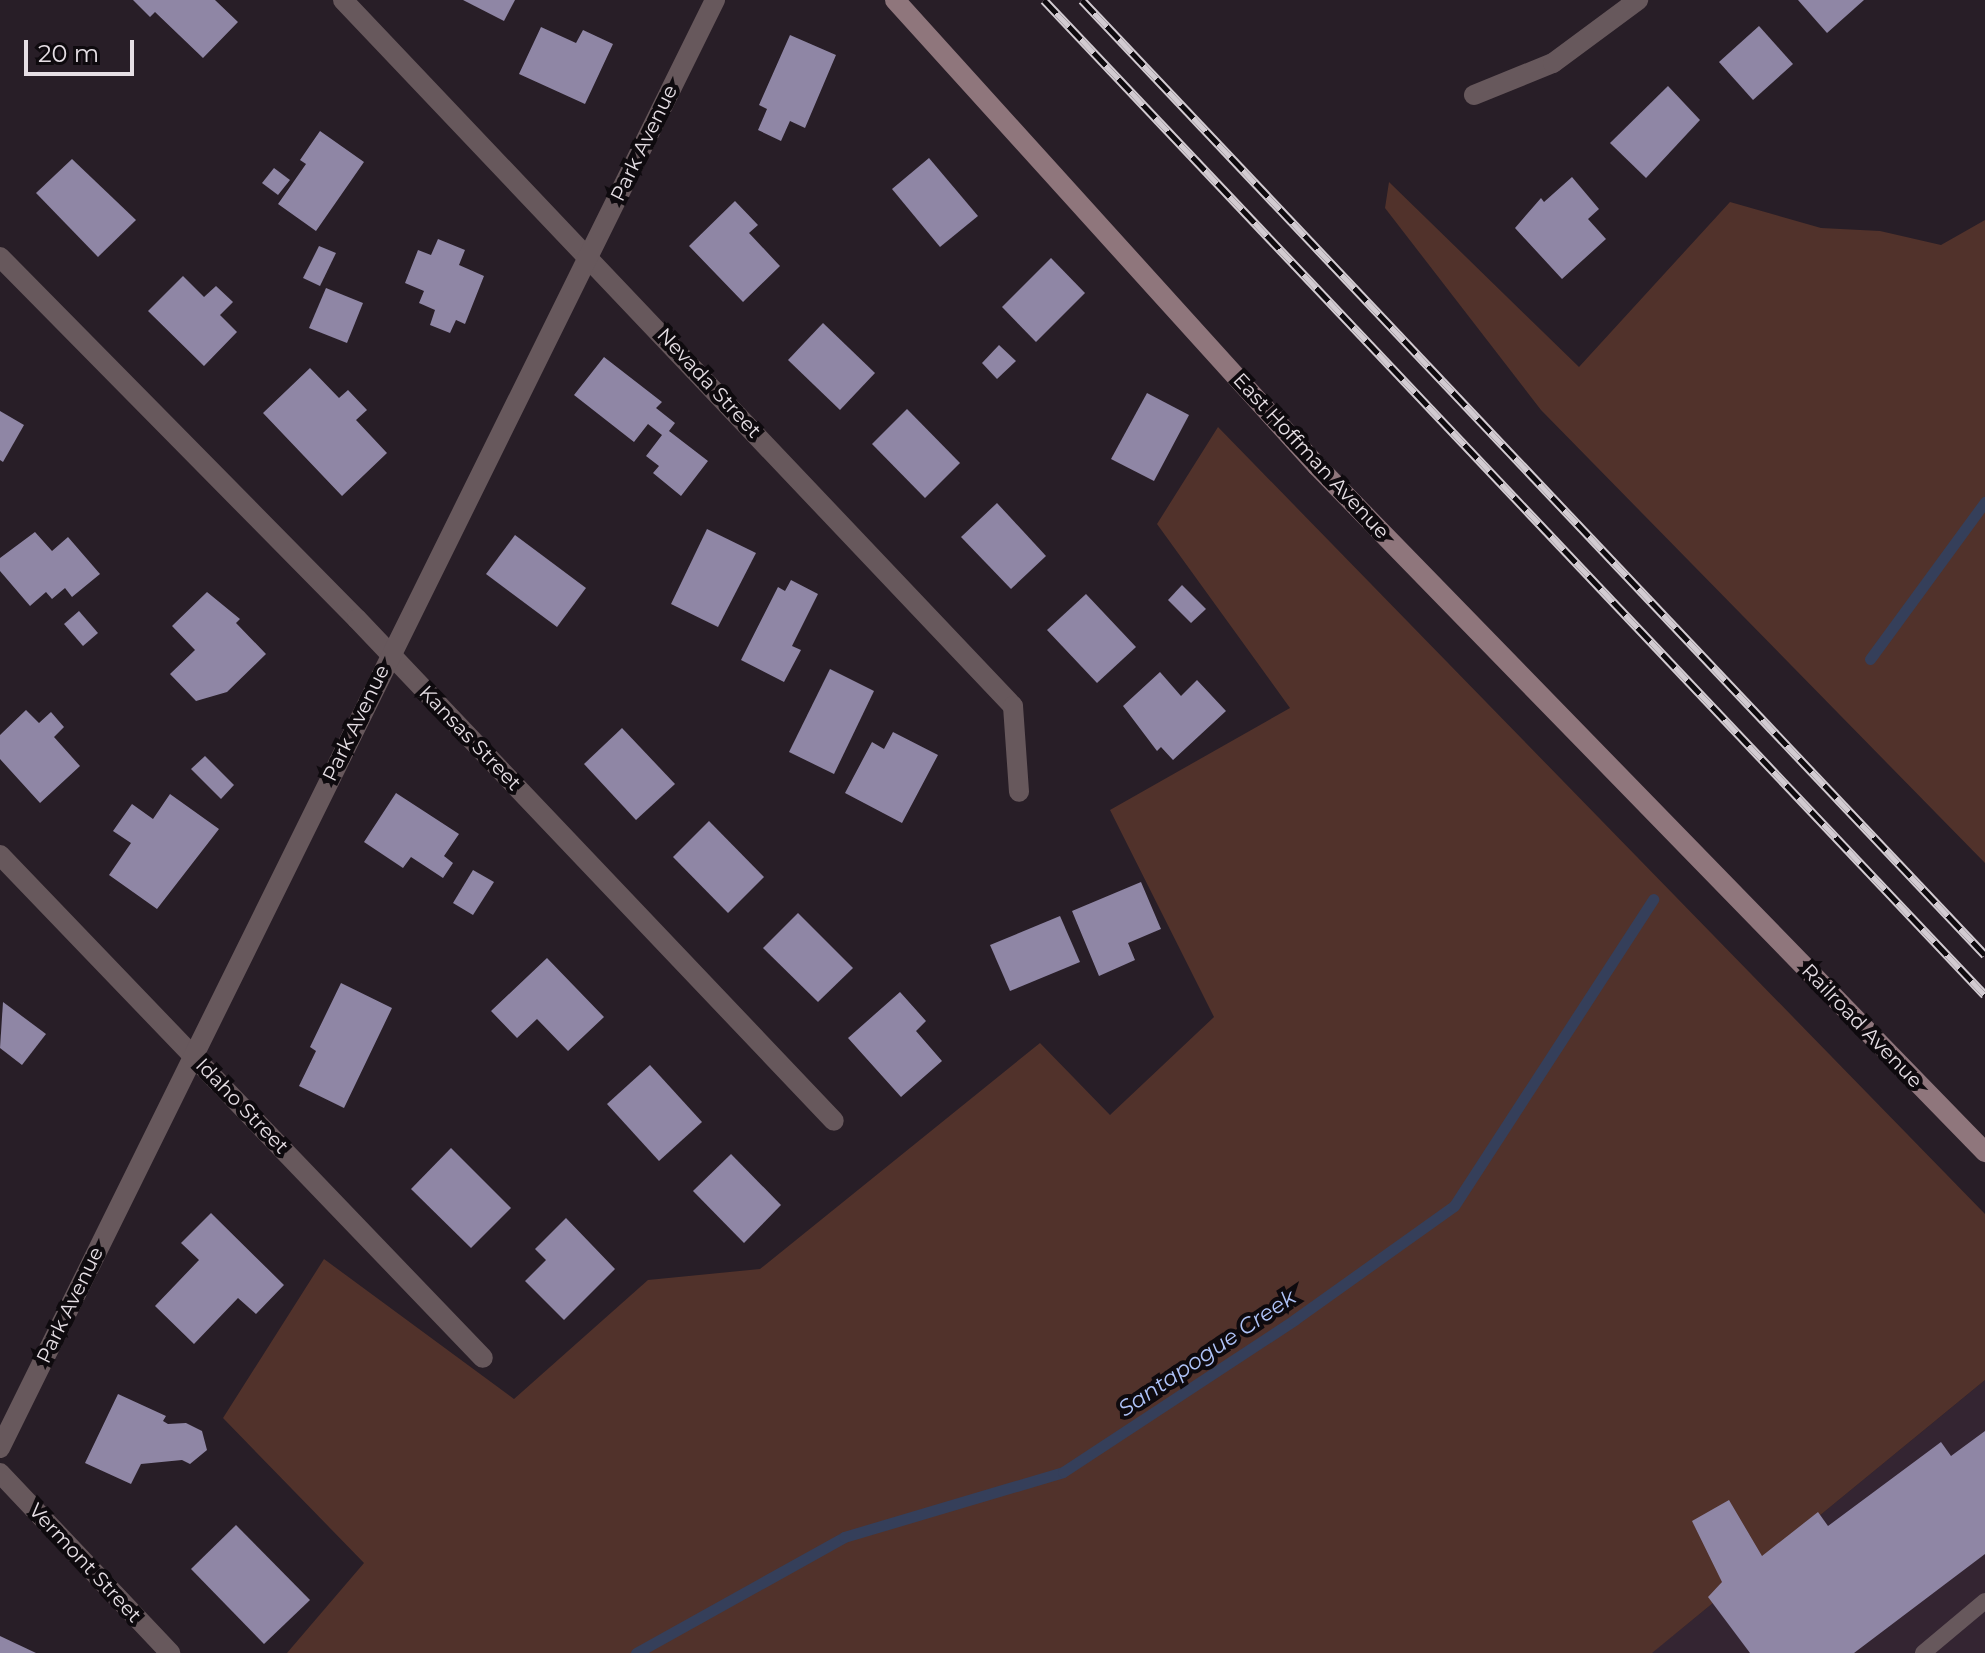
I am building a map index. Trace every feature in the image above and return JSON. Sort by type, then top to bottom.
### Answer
[{"type":"main road","name":"East Hoffman Avenue","points":[[895,0],[1317,466],[1740,901]]},
{"type":"main road","name":"Railroad Avenue","points":[[1740,901],[1985,1152]]},
{"type":"street","name":"Nevada Street","points":[[343,0],[589,255],[1013,706],[1019,792]]},
{"type":"street","name":"Park Avenue","points":[[0,1448],[715,0]]},
{"type":"street","points":[[1474,95],[1553,63],[1638,0]]},
{"type":"street","name":"Kansas Street","points":[[0,257],[390,654],[834,1121]]},
{"type":"street","name":"Idaho Street","points":[[0,855],[483,1358]]},
{"type":"street","name":"Vermont Street","points":[[0,1473],[170,1653]]},
{"type":"lane","points":[[1923,1653],[1985,1601]]},
{"type":"shaded area","points":[[1389,182],[1579,367],[1730,202],[1821,228],[1880,231],[1941,245],[1985,220],[1985,863],[1541,410],[1385,208]]},
{"type":"shaded area","points":[[1218,427],[1985,1214],[1985,1380],[1652,1653],[287,1653],[364,1563],[223,1418],[324,1259],[514,1399],[648,1280],[760,1269],[1040,1043],[1110,1115],[1214,1017],[1110,810],[1290,708],[1157,524]]},
{"type":"shaded area","points":[[1985,1380],[1985,1653],[1651,1653],[1686,1625]]},
{"type":"building","points":[[133,0],[215,0],[238,22],[203,58],[155,12],[150,17]]},
{"type":"building","points":[[463,0],[515,0],[504,21]]},
{"type":"building","points":[[1798,0],[1864,0],[1827,33]]},
{"type":"building","points":[[1759,26],[1793,64],[1753,100],[1719,62]]},
{"type":"building","points":[[541,27],[576,43],[583,30],[613,44],[585,104],[519,74]]},
{"type":"building","points":[[790,35],[836,55],[805,128],[790,121],[781,141],[758,130],[767,109],[759,105]]},
{"type":"building","points":[[1668,86],[1700,120],[1646,178],[1610,143]]},
{"type":"building","points":[[320,131],[364,162],[316,231],[278,204],[306,164],[300,160]]},
{"type":"building","points":[[929,158],[978,216],[940,247],[892,189]]},
{"type":"building","points":[[72,159],[136,220],[98,257],[36,193]]},
{"type":"building","points":[[274,168],[290,180],[278,195],[262,183]]},
{"type":"building","points":[[1572,177],[1599,209],[1588,219],[1606,239],[1562,279],[1515,228],[1541,198],[1544,202]]},
{"type":"building","points":[[735,201],[758,225],[749,233],[780,266],[743,302],[689,246]]},
{"type":"building","points":[[438,239],[465,250],[459,265],[484,276],[465,324],[456,320],[450,333],[430,325],[435,310],[419,303],[424,291],[405,283],[418,250],[431,255]]},
{"type":"building","points":[[319,246],[336,253],[320,286],[303,278]]},
{"type":"building","points":[[1051,258],[1085,293],[1036,342],[1002,307]]},
{"type":"building","points":[[183,276],[204,297],[216,286],[233,302],[220,315],[237,332],[204,366],[148,311]]},
{"type":"building","points":[[326,288],[363,303],[347,343],[309,328]]},
{"type":"building","points":[[823,323],[875,373],[840,410],[788,360]]},
{"type":"building","points":[[999,345],[1016,361],[997,379],[982,363]]},
{"type":"building","points":[[604,357],[662,402],[656,408],[675,423],[669,431],[708,461],[681,496],[653,473],[659,466],[646,456],[662,435],[648,424],[634,442],[574,395]]},
{"type":"building","points":[[310,368],[339,398],[348,390],[367,410],[356,420],[387,453],[342,496],[263,413]]},
{"type":"building","points":[[1147,393],[1189,415],[1154,481],[1111,459]]},
{"type":"building","points":[[907,409],[960,463],[925,498],[872,444]]},
{"type":"building","points":[[0,411],[24,425],[3,462],[0,460]]},
{"type":"building","points":[[997,503],[1046,556],[1011,589],[961,537]]},
{"type":"building","points":[[707,529],[756,553],[718,627],[671,604]]},
{"type":"building","points":[[35,532],[52,551],[68,537],[100,574],[72,597],[65,588],[52,599],[46,592],[30,606],[0,571],[0,558]]},
{"type":"building","points":[[515,535],[586,588],[557,627],[486,574]]},
{"type":"building","points":[[791,580],[818,594],[792,646],[801,650],[784,682],[741,660],[778,587],[785,591]]},
{"type":"building","points":[[1182,585],[1206,609],[1191,623],[1168,600]]},
{"type":"building","points":[[207,592],[240,619],[236,623],[266,654],[227,692],[196,701],[170,674],[195,650],[172,626]]},
{"type":"building","points":[[1086,594],[1136,647],[1097,683],[1047,630]]},
{"type":"building","points":[[79,611],[98,633],[83,646],[64,624]]},
{"type":"building","points":[[830,669],[874,691],[834,774],[789,752]]},
{"type":"building","points":[[1160,672],[1181,696],[1197,680],[1226,711],[1173,760],[1161,747],[1157,751],[1123,706]]},
{"type":"building","points":[[26,710],[39,723],[51,712],[64,727],[54,737],[80,766],[40,803],[0,759],[0,735]]},
{"type":"building","points":[[622,728],[675,784],[636,820],[584,764]]},
{"type":"building","points":[[893,732],[938,755],[902,823],[845,793],[872,742],[884,749]]},
{"type":"building","points":[[205,756],[234,785],[221,799],[191,769]]},
{"type":"building","points":[[396,793],[459,834],[444,856],[453,863],[443,878],[411,857],[403,868],[364,842]]},
{"type":"building","points":[[170,794],[219,829],[157,909],[109,875],[131,843],[113,831],[132,804],[153,819]]},
{"type":"building","points":[[709,821],[764,877],[728,913],[673,857]]},
{"type":"building","points":[[473,870],[494,882],[473,915],[453,903]]},
{"type":"building","points":[[1141,882],[1161,929],[1128,943],[1135,960],[1099,976],[1072,911]]},
{"type":"building","points":[[798,913],[853,968],[818,1002],[763,948]]},
{"type":"building","points":[[1060,916],[1080,962],[1010,991],[990,945]]},
{"type":"building","points":[[547,958],[604,1017],[568,1051],[537,1019],[517,1038],[491,1011]]},
{"type":"building","points":[[341,983],[392,1008],[344,1108],[299,1086],[316,1051],[310,1047]]},
{"type":"building","points":[[900,992],[926,1021],[916,1031],[942,1061],[901,1097],[848,1038]]},
{"type":"building","points":[[3,1002],[46,1034],[22,1065],[0,1048]]},
{"type":"building","points":[[650,1065],[702,1122],[659,1161],[607,1104]]},
{"type":"building","points":[[451,1148],[511,1208],[471,1248],[411,1189]]},
{"type":"building","points":[[731,1154],[781,1205],[744,1243],[693,1191]]},
{"type":"building","points":[[211,1213],[284,1285],[256,1314],[238,1298],[194,1344],[155,1306],[199,1260],[181,1243]]},
{"type":"building","points":[[566,1218],[615,1269],[564,1320],[525,1281],[546,1260],[535,1249]]},
{"type":"building","points":[[118,1394],[166,1416],[163,1421],[168,1424],[186,1423],[202,1431],[207,1450],[190,1464],[182,1460],[141,1464],[131,1484],[85,1463]]},
{"type":"building","points":[[1985,1431],[1985,1554],[1854,1653],[1750,1653],[1708,1597],[1722,1582],[1692,1521],[1729,1500],[1762,1556],[1818,1512],[1828,1526],[1941,1442],[1951,1456]]},
{"type":"building","points":[[236,1525],[310,1600],[264,1644],[191,1569]]},
{"type":"building","points":[[0,1636],[36,1653],[0,1653]]},
{"type":"waterway","name":"Santapogue Creek","points":[[1870,659],[1985,502]]},
{"type":"waterway","name":"Santapogue Creek","points":[[636,1653],[844,1537],[1063,1472],[1294,1320],[1454,1206],[1653,899]]},
{"type":"railway","points":[[1044,0],[1985,995]]},
{"type":"railway","points":[[1082,0],[1985,955]]}]
